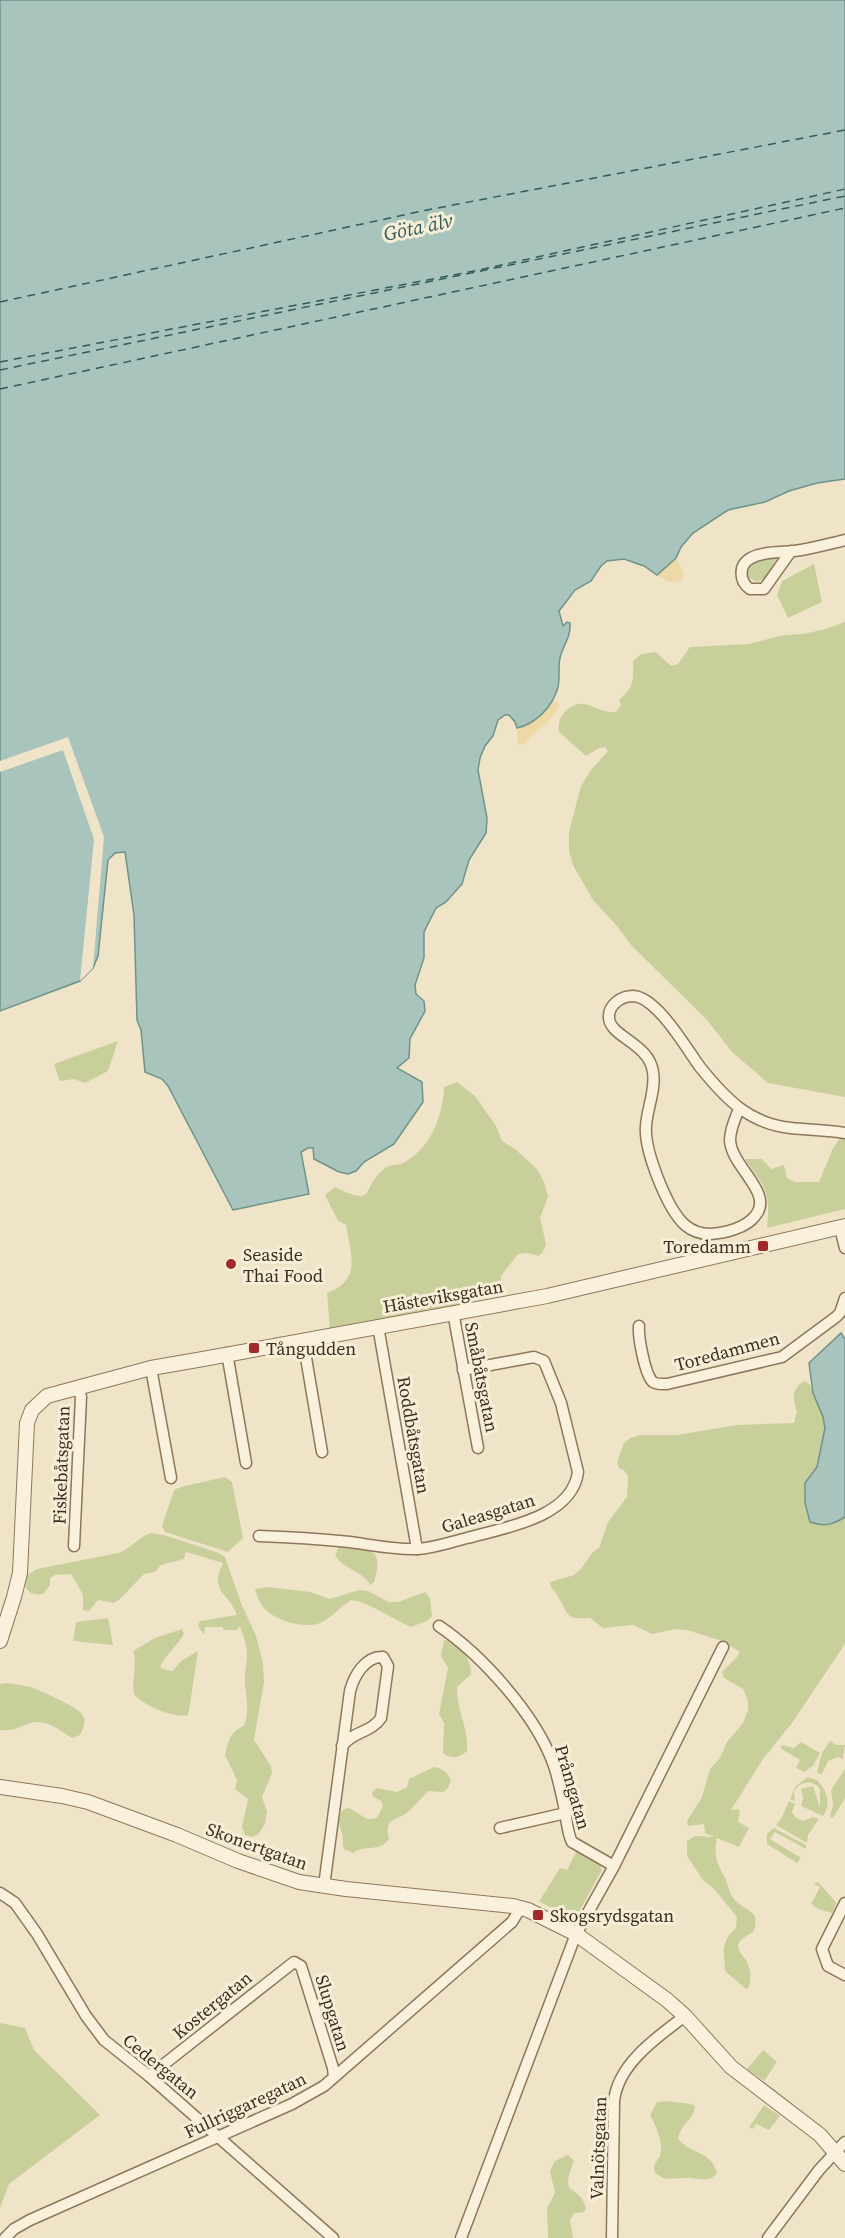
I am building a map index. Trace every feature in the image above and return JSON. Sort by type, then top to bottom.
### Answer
[{"type":"street","points":[[791,551],[765,588],[750,589],[744,583],[741,577],[743,566],[752,557],[845,540]]},
{"type":"street","points":[[739,1109],[731,1128],[730,1141],[736,1161],[758,1190],[759,1210],[755,1217],[746,1224],[720,1233],[704,1234],[691,1230],[683,1223],[664,1191],[649,1155],[645,1127],[653,1072],[645,1052],[611,1026],[609,1016],[615,1003],[628,997],[647,1000],[702,1069],[739,1109],[760,1120],[782,1127],[845,1133]]},
{"type":"street","points":[[843,1227],[845,1248]]},
{"type":"street","name":"Hästeviksgatan","points":[[0,1641],[20,1573],[27,1423],[32,1410],[47,1396],[151,1368],[547,1296],[843,1227]]},
{"type":"street","name":"Toredammen","points":[[639,1326],[640,1345],[650,1378],[657,1384],[667,1384],[782,1357],[836,1317],[840,1313],[845,1298]]},
{"type":"street","name":"Småbåtsgatan","points":[[453,1312],[478,1448]]},
{"type":"street","name":"Roddbåtsgatan","points":[[378,1326],[417,1549]]},
{"type":"street","points":[[303,1340],[322,1452]]},
{"type":"street","points":[[227,1353],[246,1463]]},
{"type":"street","name":"Galeasgatan","points":[[259,1536],[319,1539],[417,1549],[473,1536],[543,1514],[567,1496],[577,1478],[576,1460],[561,1403],[544,1361],[534,1357],[463,1370]]},
{"type":"street","points":[[151,1368],[171,1478]]},
{"type":"street","name":"Fiskebåtsgatan","points":[[74,1546],[80,1404],[78,1387]]},
{"type":"street","name":"Pråmgatan","points":[[439,1626],[462,1643],[532,1721],[553,1764],[572,1842],[614,1866]]},
{"type":"street","points":[[461,2238],[576,1934],[614,1866],[723,1647]]},
{"type":"street","points":[[324,1886],[342,1746],[350,1692],[354,1678],[369,1661],[376,1657],[383,1657],[388,1666],[381,1718],[371,1728],[353,1735],[342,1746]]},
{"type":"street","name":"Skonertgatan","points":[[0,1787],[88,1802],[285,1878],[324,1886],[521,1907],[576,1934],[667,2000],[732,2067],[820,2135],[840,2147],[845,2164]]},
{"type":"street","points":[[500,1828],[566,1813]]},
{"type":"street","name":"Cedergatan","points":[[0,1893],[15,1903],[37,1934],[82,2010],[104,2040],[149,2076],[333,2238]]},
{"type":"street","points":[[845,1903],[822,1949],[828,1966],[845,1975]]},
{"type":"street","name":"Fullriggaregatan","points":[[5,2238],[20,2224],[306,2098],[334,2077],[512,1922],[521,1907]]},
{"type":"street","name":"Kostergatan","points":[[149,2076],[289,1964],[296,1962]]},
{"type":"street","name":"Slupgatan","points":[[296,1962],[302,1966],[334,2077]]},
{"type":"street","name":"Valnötsgatan","points":[[612,2238],[616,2089],[639,2053],[685,2016]]},
{"type":"street","points":[[768,2238],[840,2147]]},
{"type":"green space","points":[[779,555],[764,579],[757,582],[748,577],[747,567],[752,561]]},
{"type":"green space","points":[[814,564],[822,602],[788,618],[777,595],[782,581]]},
{"type":"green space","points":[[845,622],[845,1097],[768,1083],[732,1052],[707,1020],[632,946],[593,900],[573,865],[569,851],[569,832],[581,786],[591,770],[608,751],[605,747],[599,748],[586,756],[559,732],[559,727],[563,714],[577,704],[616,712],[621,705],[619,700],[632,683],[633,661],[641,654],[656,652],[671,666],[678,664],[690,647],[748,644],[785,635],[826,629]]},
{"type":"green space","points":[[118,1041],[108,1071],[85,1083],[74,1079],[60,1081],[54,1064]]},
{"type":"green space","points":[[457,1082],[475,1096],[496,1126],[502,1141],[515,1149],[537,1169],[544,1182],[548,1197],[540,1218],[546,1244],[543,1252],[539,1256],[527,1253],[518,1254],[501,1276],[501,1291],[467,1298],[467,1307],[330,1330],[327,1293],[338,1288],[345,1281],[352,1265],[346,1225],[338,1221],[325,1195],[335,1187],[357,1196],[363,1196],[384,1169],[403,1163],[414,1156],[434,1130],[441,1109],[444,1087]]},
{"type":"green space","points":[[841,1137],[845,1138],[845,1209],[767,1228],[768,1206],[765,1190],[745,1159],[762,1159],[771,1169],[784,1165],[787,1178],[796,1182],[819,1182],[833,1148]]},
{"type":"green space","points":[[805,1381],[810,1385],[816,1398],[825,1428],[817,1467],[805,1483],[805,1503],[810,1522],[833,1524],[845,1517],[845,1644],[792,1723],[763,1759],[731,1810],[740,1811],[738,1822],[749,1828],[739,1847],[717,1838],[716,1859],[731,1894],[755,1917],[754,1931],[741,1940],[738,1946],[750,1972],[750,1984],[746,1989],[725,1971],[724,1947],[727,1938],[736,1928],[737,1917],[714,1889],[703,1880],[687,1856],[687,1841],[695,1836],[714,1837],[705,1833],[704,1824],[688,1826],[687,1821],[702,1797],[710,1769],[720,1758],[727,1742],[743,1723],[748,1710],[748,1701],[743,1689],[724,1678],[722,1672],[740,1652],[722,1641],[687,1630],[676,1629],[652,1634],[633,1625],[603,1628],[590,1618],[571,1617],[550,1582],[574,1575],[599,1548],[608,1522],[627,1497],[628,1477],[624,1470],[619,1468],[617,1462],[624,1443],[630,1438],[641,1435],[677,1435],[737,1425],[794,1423],[797,1411],[794,1402],[795,1390]]},
{"type":"green space","points":[[225,1477],[232,1482],[243,1538],[228,1552],[165,1532],[162,1526],[174,1490]]},
{"type":"green space","points":[[151,1533],[164,1535],[225,1557],[241,1603],[256,1636],[263,1663],[264,1682],[254,1740],[271,1766],[272,1773],[262,1797],[267,1812],[265,1823],[259,1834],[252,1837],[245,1835],[242,1827],[248,1799],[235,1789],[237,1780],[225,1755],[230,1738],[244,1726],[247,1715],[246,1644],[240,1626],[237,1630],[205,1627],[204,1635],[198,1626],[200,1621],[237,1615],[219,1586],[219,1573],[223,1563],[186,1552],[184,1559],[161,1565],[155,1572],[144,1574],[114,1603],[98,1600],[89,1611],[83,1610],[83,1595],[71,1574],[55,1575],[50,1578],[50,1585],[43,1594],[31,1593],[26,1588],[27,1575],[37,1569],[118,1553]]},
{"type":"green space","points":[[339,1547],[366,1549],[376,1556],[377,1570],[374,1582],[370,1585],[367,1580],[339,1560],[335,1555]]},
{"type":"green space","points":[[268,1587],[310,1592],[330,1599],[359,1590],[368,1591],[389,1602],[398,1602],[425,1592],[430,1598],[432,1616],[427,1621],[411,1627],[373,1607],[351,1600],[320,1623],[307,1625],[292,1623],[277,1618],[264,1608],[255,1589]]},
{"type":"green space","points":[[108,1618],[113,1645],[73,1641],[76,1622]]},
{"type":"green space","points":[[182,1629],[184,1634],[160,1667],[173,1671],[181,1661],[198,1651],[189,1711],[188,1715],[182,1716],[159,1710],[134,1694],[133,1651],[155,1638]]},
{"type":"green space","points":[[444,1640],[460,1647],[464,1652],[471,1674],[457,1687],[467,1751],[455,1757],[449,1757],[443,1753],[444,1723],[439,1714],[448,1668],[441,1656]]},
{"type":"green space","points":[[7,1683],[34,1688],[78,1711],[84,1721],[80,1735],[72,1738],[51,1725],[40,1722],[11,1730],[0,1730],[0,1684]]},
{"type":"green space","points":[[830,1741],[836,1745],[845,1745],[843,1759],[838,1757],[828,1761],[822,1774],[819,1774],[817,1772],[822,1753]]},
{"type":"green space","points":[[801,1742],[820,1753],[813,1766],[804,1772],[796,1768],[800,1760],[780,1748],[782,1745],[794,1748]]},
{"type":"green space","points":[[434,1767],[442,1769],[451,1780],[448,1788],[443,1792],[428,1791],[408,1812],[392,1821],[388,1826],[389,1839],[381,1846],[357,1850],[353,1853],[344,1849],[339,1821],[344,1809],[349,1808],[367,1819],[377,1818],[383,1806],[381,1801],[373,1797],[372,1792],[377,1788],[397,1792],[407,1787],[409,1779]]},
{"type":"green space","points":[[845,1769],[845,1798],[833,1818],[830,1817],[833,1805],[831,1790]]},
{"type":"green space","points":[[808,1777],[817,1780],[826,1793],[828,1802],[823,1816],[801,1806],[803,1798],[801,1789],[813,1786],[820,1808],[820,1789],[814,1784],[799,1785],[794,1792],[795,1801],[790,1799],[796,1786]]},
{"type":"green space","points":[[789,1801],[795,1804],[792,1812],[796,1818],[803,1821],[813,1817],[819,1819],[808,1835],[807,1843],[776,1825]]},
{"type":"green space","points":[[774,1828],[806,1845],[806,1849],[775,1832],[770,1839],[801,1858],[797,1863],[767,1844],[767,1834]]},
{"type":"green space","points":[[577,1850],[599,1863],[602,1870],[576,1917],[568,1920],[560,1912],[540,1900],[560,1868],[567,1870]]},
{"type":"green space","points":[[818,1882],[835,1901],[832,1913],[818,1909],[811,1904],[820,1887],[814,1884]]},
{"type":"green space","points":[[0,2023],[25,2028],[34,2050],[100,2115],[9,2184],[0,2208]]},
{"type":"green space","points":[[763,2050],[777,2062],[764,2081],[747,2069]]},
{"type":"green space","points":[[666,2101],[695,2106],[678,2139],[710,2160],[717,2173],[712,2178],[666,2179],[655,2172],[654,2165],[660,2156],[661,2145],[650,2115],[657,2102]]},
{"type":"green space","points":[[764,2105],[780,2116],[769,2130],[756,2124],[753,2129],[749,2127]]},
{"type":"green space","points":[[568,2155],[574,2161],[568,2181],[569,2186],[583,2200],[586,2208],[584,2212],[574,2213],[570,2221],[573,2238],[548,2238],[547,2208],[555,2193],[550,2171],[555,2161]]},
{"type":"sand","points":[[676,558],[684,573],[683,579],[670,582],[657,575]]},
{"type":"sand","points":[[551,699],[560,704],[557,710],[525,744],[518,745],[517,728],[533,721]]},
{"type":"water","name":"Göta älv","points":[[0,0],[845,0],[845,479],[817,483],[789,491],[765,502],[728,510],[693,533],[681,547],[676,558],[657,575],[644,566],[624,559],[607,561],[591,581],[575,590],[559,611],[563,626],[567,622],[570,623],[570,628],[560,658],[559,684],[556,694],[543,713],[531,723],[517,728],[509,715],[498,720],[493,736],[485,746],[480,758],[478,770],[487,818],[486,833],[469,860],[462,884],[446,902],[436,908],[424,932],[424,958],[415,985],[416,994],[424,1001],[425,1011],[410,1039],[409,1058],[397,1068],[422,1082],[423,1102],[394,1144],[364,1162],[356,1171],[348,1174],[339,1172],[314,1159],[313,1148],[301,1152],[309,1194],[233,1210],[168,1086],[162,1079],[145,1072],[141,1030],[137,1020],[134,915],[125,852],[115,853],[108,860],[98,956],[93,968],[80,981],[0,1011]]},
{"type":"water","points":[[841,1333],[845,1339],[845,1517],[824,1525],[810,1522],[805,1503],[805,1483],[817,1467],[825,1428],[813,1393],[809,1363]]},
{"type":"pier","points":[[68,737],[104,837],[93,968],[80,981],[94,839],[63,750],[0,772],[0,761]]},
{"type":"ferry route","points":[[0,302],[427,210],[845,130]]},
{"type":"ferry route","points":[[0,362],[474,271],[845,189]]},
{"type":"ferry route","points":[[0,370],[845,196]]},
{"type":"ferry route","points":[[0,389],[845,208]]},
{"type":"place","name":"Toredamm","points":[[763,1246]]},
{"type":"place","name":"Seaside Thai Food","points":[[231,1264]]},
{"type":"place","name":"Tångudden","points":[[254,1348]]},
{"type":"place","name":"Skogsrydsgatan","points":[[538,1915]]}]
